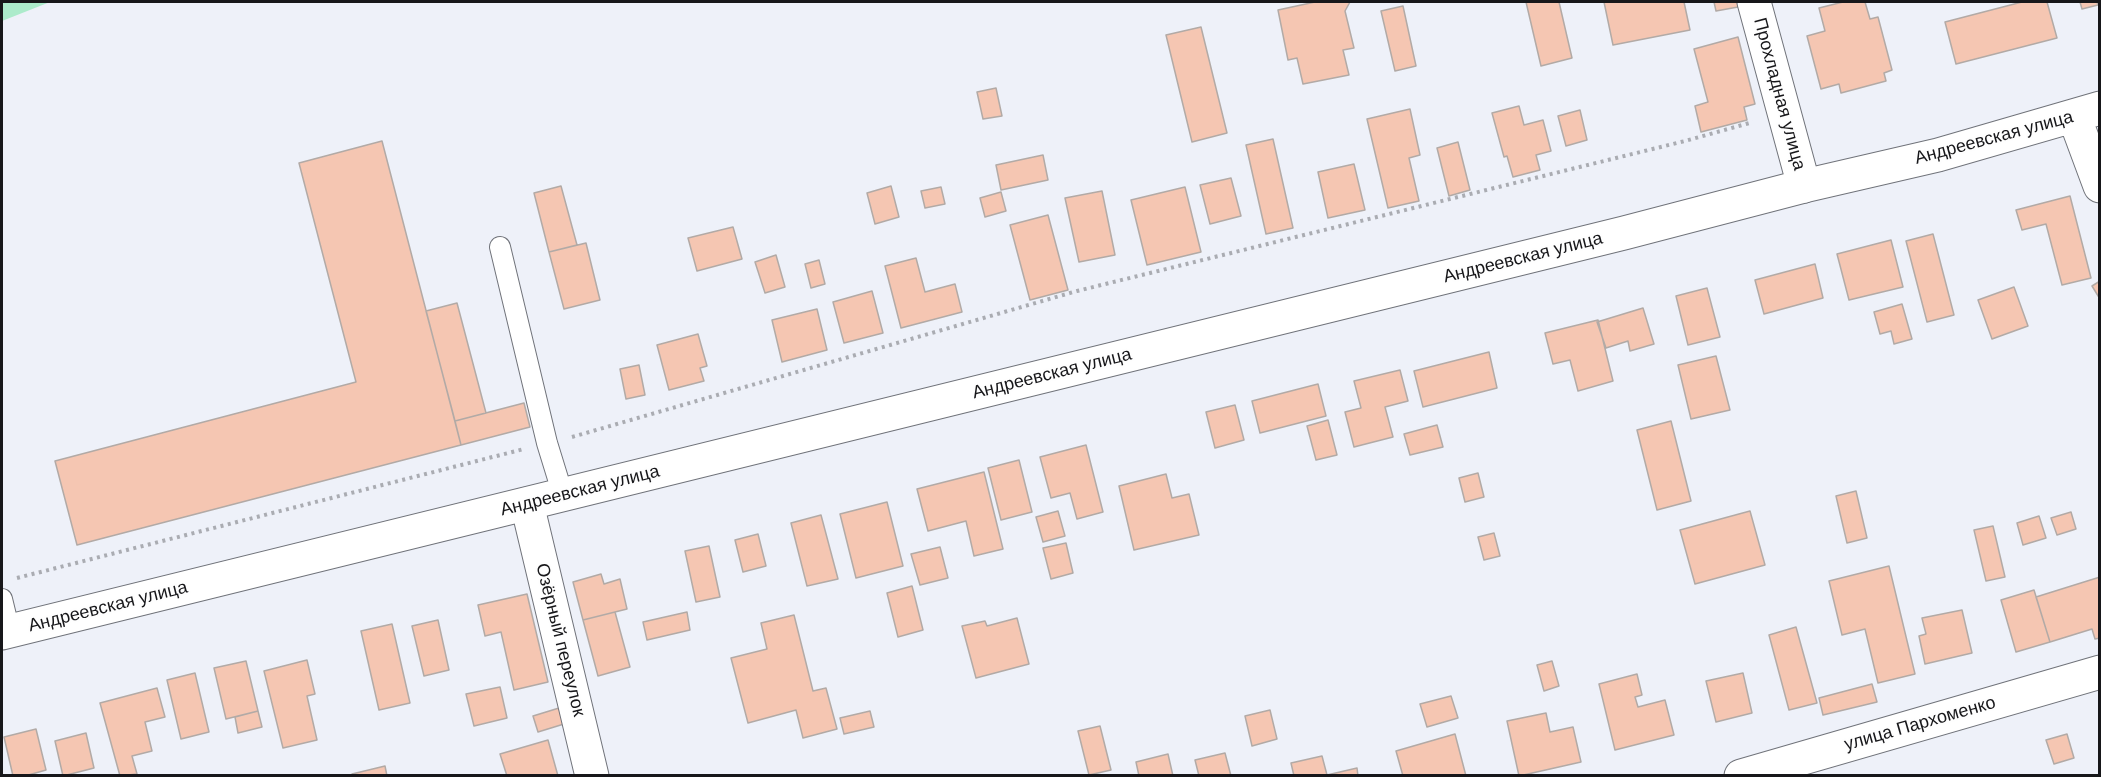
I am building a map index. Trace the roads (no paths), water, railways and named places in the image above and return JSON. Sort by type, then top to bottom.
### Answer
[{"type":"street","name":"Прохладная улица","points":[[1755,2],[1804,186]]},
{"type":"street","points":[[2087,112],[2100,186]]},
{"type":"street","name":"Андреевская улица","points":[[6,632],[1624,233],[1804,186],[1938,155],[2087,112]]},
{"type":"street","name":"Озёрный переулок","points":[[527,504],[592,776]]},
{"type":"street","name":"улица Пархоменко","points":[[1741,776],[2100,672]]},
{"type":"lane","points":[[500,247],[547,443],[563,495]]},
{"type":"lane","points":[[2,599],[6,632]]}]
